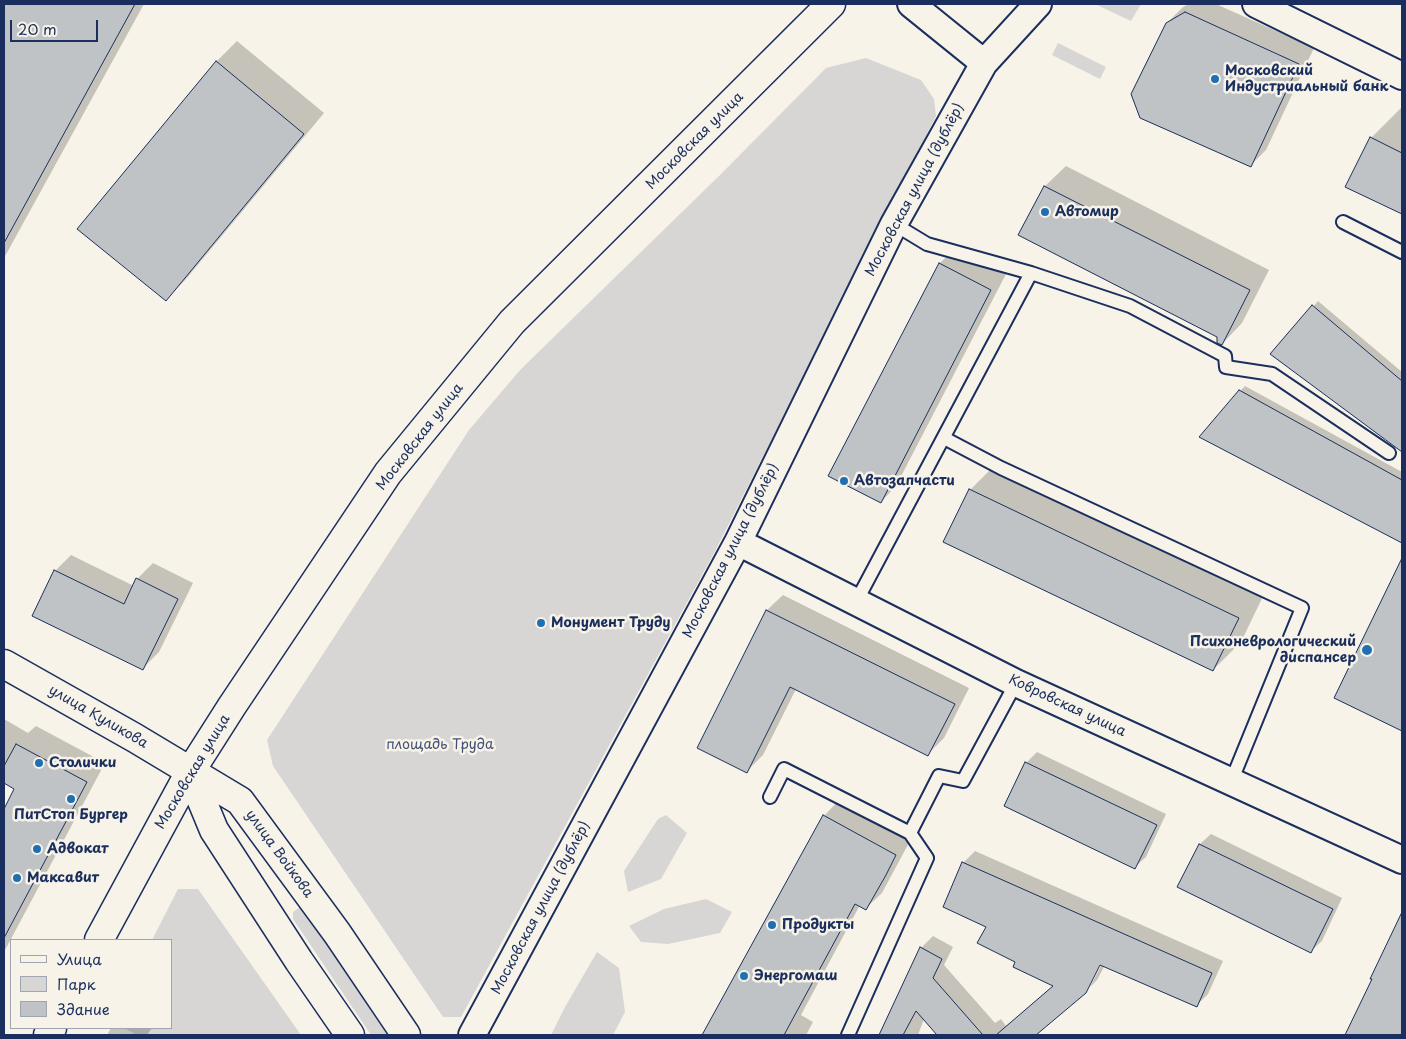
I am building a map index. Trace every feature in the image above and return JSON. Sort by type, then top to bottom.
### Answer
[{"type":"main road","name":"Московская улица","points":[[100,939],[190,772],[388,473],[512,322],[831,4]]},
{"type":"main road","name":"улица Куликова","points":[[4,664],[135,738],[190,772]]},
{"type":"main road","points":[[190,772],[214,830],[299,961],[350,1035]]},
{"type":"main road","name":"улица Войкова","points":[[190,772],[240,800],[337,933],[406,1035]]},
{"type":"street","points":[[911,4],[984,63]]},
{"type":"street","name":"Московская улица (дублёр)","points":[[472,1035],[738,542],[894,224],[984,63],[1038,4]]},
{"type":"street","points":[[1256,4],[1402,76]]},
{"type":"street","name":"Ковровская улица","points":[[738,542],[1016,683],[1402,860]]},
{"type":"lane","points":[[1343,222],[1402,252]]},
{"type":"lane","points":[[894,224],[927,244],[1031,273],[1130,306],[1225,356],[1226,367],[1272,374],[1389,453]]},
{"type":"lane","points":[[856,602],[1031,273]]},
{"type":"lane","points":[[944,438],[1018,476],[1302,608],[1231,782]]},
{"type":"lane","points":[[910,833],[939,776],[963,782],[1016,683]]},
{"type":"lane","points":[[770,797],[784,769],[910,833],[927,858],[848,1035]]},
{"type":"green space","points":[[1095,4],[1141,4],[1131,21]]},
{"type":"green space","points":[[1058,43],[1106,67],[1100,79],[1052,55]]},
{"type":"green space","name":"площадь Труда","points":[[866,58],[921,80],[934,99],[936,116],[713,555],[461,1017],[443,1017],[273,766],[267,740],[469,430],[521,369],[721,174],[826,68]]},
{"type":"green space","points":[[666,815],[687,833],[661,879],[628,892],[624,871],[658,819]]},
{"type":"green space","points":[[178,889],[198,889],[301,1035],[137,1035],[126,1029],[172,1029],[172,939],[153,939]]},
{"type":"green space","points":[[706,899],[732,912],[720,933],[668,944],[641,942],[629,926],[664,909]]},
{"type":"green space","points":[[300,907],[306,911],[390,1035],[371,1035],[293,919],[293,912]]},
{"type":"green space","points":[[597,952],[619,968],[625,1012],[613,1035],[551,1035],[565,1007]]},
{"type":"building","points":[[4,4],[135,4],[4,243]]},
{"type":"building","name":"Московский Индустриальный банк","points":[[1185,12],[1299,64],[1251,167],[1140,118],[1131,94],[1166,23]]},
{"type":"building","points":[[216,61],[304,134],[166,301],[77,229]]},
{"type":"building","points":[[1370,137],[1402,153],[1402,214],[1345,187]]},
{"type":"building","points":[[1044,186],[1250,290],[1222,345],[1217,343],[1217,337],[1018,235]]},
{"type":"building","points":[[939,263],[991,290],[881,503],[828,476]]},
{"type":"building","points":[[1312,305],[1402,381],[1402,452],[1270,354]]},
{"type":"building","points":[[1239,390],[1402,480],[1402,543],[1199,437]]},
{"type":"building","points":[[969,489],[1239,618],[1213,671],[943,542]]},
{"type":"building","name":"Психоневрологический диспансер","points":[[1402,558],[1402,731],[1334,698]]},
{"type":"building","points":[[54,570],[124,604],[136,578],[178,599],[143,670],[32,616]]},
{"type":"building","points":[[766,610],[955,704],[928,756],[790,687],[747,773],[697,748]]},
{"type":"building","points":[[16,744],[87,782],[4,938],[4,809],[14,789],[4,783],[4,766]]},
{"type":"building","points":[[1025,762],[1157,825],[1135,869],[1004,806]]},
{"type":"building","points":[[823,815],[896,855],[886,875],[866,910],[855,904],[784,1035],[702,1035]]},
{"type":"building","points":[[1199,844],[1333,909],[1311,953],[1177,887]]},
{"type":"building","points":[[962,862],[1212,973],[1197,1007],[1100,965],[1086,993],[1036,1035],[996,1035],[1053,986],[1013,967],[1015,962],[977,943],[986,927],[943,907]]},
{"type":"building","points":[[1402,912],[1402,1035],[1345,1035],[1372,979],[1370,979]]},
{"type":"building","points":[[920,947],[942,959],[933,978],[983,1035],[937,1035],[916,1011],[903,1035],[879,1035]]},
{"type":"place","name":"Московский Индустриальный банк","points":[[1215,79]]},
{"type":"place","name":"Автомир","points":[[1045,212]]},
{"type":"place","name":"Автозапчасти","points":[[844,481]]},
{"type":"place","name":"Монумент Труду","points":[[541,623]]},
{"type":"place","name":"Психоневрологический диспансер","points":[[1367,650]]},
{"type":"place","name":"Столички","points":[[39,763]]},
{"type":"place","name":"ПитСтоп Бургер","points":[[71,799]]},
{"type":"place","name":"Адвокат","points":[[37,849]]},
{"type":"place","name":"Максавит","points":[[17,878]]},
{"type":"place","name":"Продукты","points":[[772,925]]},
{"type":"place","name":"Энергомаш","points":[[744,976]]}]
